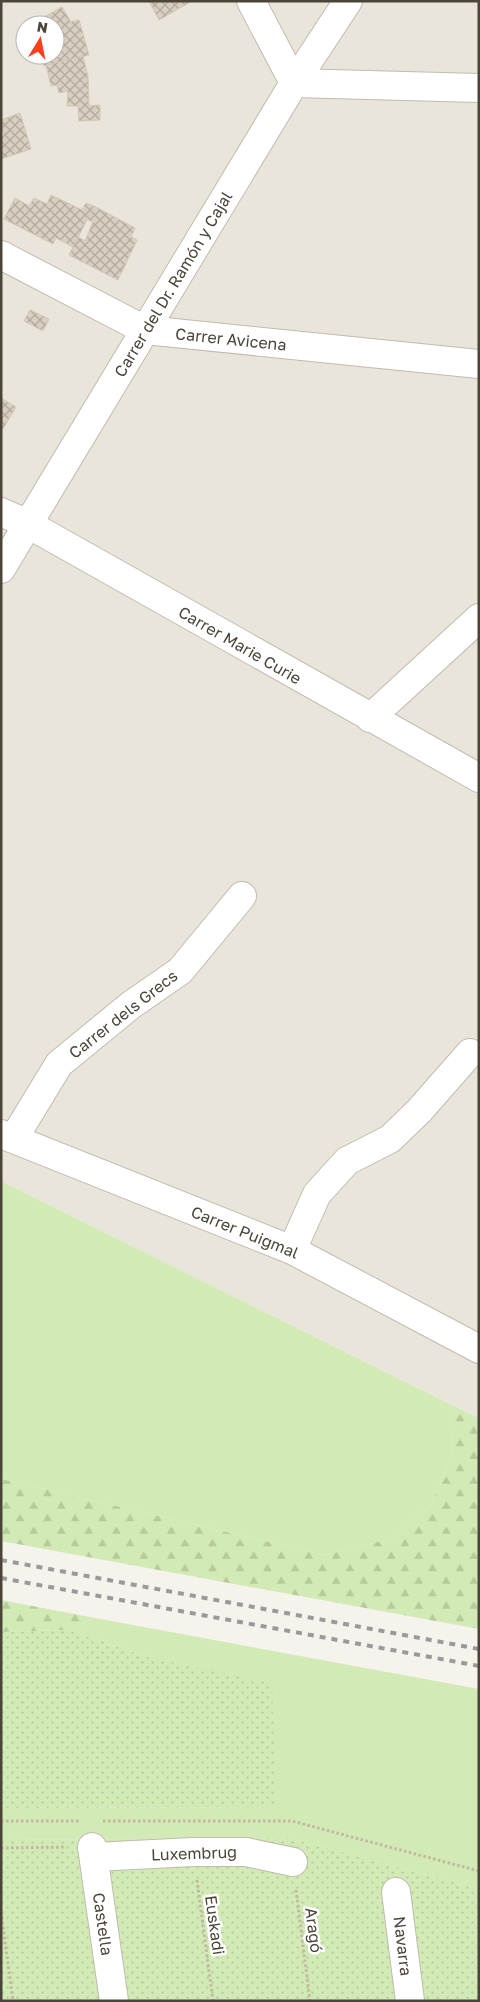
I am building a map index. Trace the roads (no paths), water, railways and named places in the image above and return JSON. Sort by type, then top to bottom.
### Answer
[{"type":"street","points":[[251,1],[294,83],[479,88]]},
{"type":"street","name":"Carrer del Dr. Ramón y Cajal","points":[[1,568],[294,83],[348,1]]},
{"type":"street","name":"Carrer Avicena","points":[[1,255],[145,330],[479,364]]},
{"type":"street","name":"Carrer Marie Curie","points":[[1,512],[28,524],[479,778]]},
{"type":"street","points":[[370,718],[479,618]]},
{"type":"street","name":"Carrer dels Grecs","points":[[7,1136],[59,1064],[132,1005],[180,970],[242,896]]},
{"type":"street","points":[[292,1250],[317,1194],[347,1161],[390,1138],[419,1111],[470,1053]]},
{"type":"street","name":"Carrer Puigmal","points":[[7,1136],[292,1250],[479,1349]]},
{"type":"street","name":"Luxembrug","points":[[93,1852],[246,1852],[293,1862]]},
{"type":"street","name":"Castella","points":[[93,1852],[114,2001]]},
{"type":"street","name":"Navarra","points":[[396,1892],[410,2001]]},
{"type":"railway","points":[[1,1560],[479,1649]]},
{"type":"railway","points":[[1,1578],[479,1666]]}]
